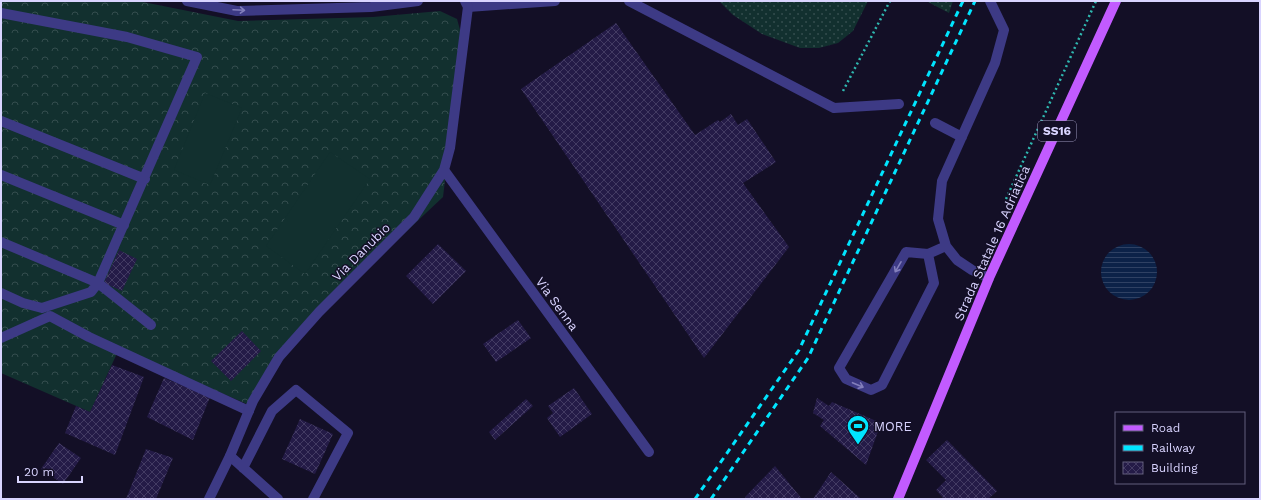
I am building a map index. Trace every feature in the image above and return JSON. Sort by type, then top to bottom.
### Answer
[{"type":"main road","name":"Strada Statale 16 Adriatica","points":[[898,499],[989,278],[1116,1]]},
{"type":"street","points":[[186,1],[237,11],[371,7],[418,1]]},
{"type":"street","points":[[467,4],[555,1]]},
{"type":"street","points":[[629,1],[834,108],[899,104]]},
{"type":"street","points":[[989,278],[972,270],[957,260],[946,246],[938,219],[942,181],[995,63],[1004,30],[990,1]]},
{"type":"street","name":"Via Danubio","points":[[209,499],[230,456],[253,401],[280,357],[319,312],[414,217],[444,170],[450,148],[467,4]]},
{"type":"street","points":[[1,13],[127,37],[197,57],[145,179],[98,283],[91,292],[42,308],[23,303],[1,293]]},
{"type":"street","points":[[1,121],[145,179]]},
{"type":"street","points":[[935,123],[962,137]]},
{"type":"street","name":"Via Senna","points":[[444,170],[649,452]]},
{"type":"street","points":[[1,175],[124,225]]},
{"type":"street","points":[[1,242],[98,283],[151,325]]},
{"type":"street","points":[[928,254],[934,283],[882,385],[871,390],[846,379],[839,368],[906,252],[928,254],[946,246]]},
{"type":"street","points":[[1,338],[50,316],[89,337],[249,411]]},
{"type":"street","points":[[243,468],[272,411],[296,390],[348,433],[313,499]]},
{"type":"street","points":[[230,456],[278,499]]},
{"type":"path","points":[[834,108],[890,1]]},
{"type":"path","points":[[1004,202],[1096,1]]},
{"type":"green space","points":[[1,1],[138,1],[238,21],[373,17],[440,11],[457,19],[462,37],[443,197],[325,308],[247,404],[119,349],[90,412],[1,373]]},
{"type":"green space","points":[[719,1],[868,1],[853,31],[838,43],[819,48],[800,48],[762,34],[733,15]]},
{"type":"green space","points":[[926,1],[953,1],[949,13]]},
{"type":"green space","points":[[205,93],[242,108],[210,185],[174,170]]},
{"type":"green space","points":[[330,152],[370,179],[305,274],[266,246]]},
{"type":"water","points":[[1129,244],[1140,246],[1149,252],[1155,261],[1157,272],[1155,283],[1149,292],[1140,298],[1129,300],[1118,298],[1109,292],[1103,283],[1101,272],[1103,261],[1109,252],[1118,246]]},
{"type":"building","points":[[616,23],[695,135],[718,120],[720,122],[731,114],[738,125],[747,119],[776,162],[743,183],[789,247],[704,358],[521,89]]},
{"type":"building","points":[[438,244],[466,271],[433,304],[406,276]]},
{"type":"building","points":[[119,250],[137,259],[122,291],[104,283]]},
{"type":"building","points":[[518,320],[531,338],[496,362],[483,344]]},
{"type":"building","points":[[242,331],[261,351],[231,381],[211,361]]},
{"type":"building","points":[[112,365],[144,377],[115,455],[65,433],[76,406],[90,412]]},
{"type":"building","points":[[164,378],[210,397],[193,440],[147,417]]},
{"type":"building","points":[[574,388],[592,414],[560,437],[547,418],[553,413],[548,406]]},
{"type":"building","name":"MORE","points":[[817,398],[829,406],[832,402],[881,423],[866,465],[820,426],[824,420],[813,413]]},
{"type":"building","points":[[526,399],[533,406],[495,440],[489,432]]},
{"type":"building","points":[[300,419],[333,434],[315,474],[282,459]]},
{"type":"building","points":[[947,440],[997,491],[988,499],[944,499],[936,490],[946,480],[926,460]]},
{"type":"building","points":[[59,443],[81,458],[63,484],[41,469]]},
{"type":"building","points":[[146,449],[173,458],[156,499],[126,499]]},
{"type":"building","points":[[775,466],[802,499],[747,499],[745,497]]},
{"type":"building","points":[[831,472],[860,498],[813,499]]},
{"type":"railway","points":[[695,499],[799,350],[963,1]]},
{"type":"railway","points":[[711,499],[808,358],[975,1]]},
{"type":"place","name":"MORE","points":[[858,446]]}]
